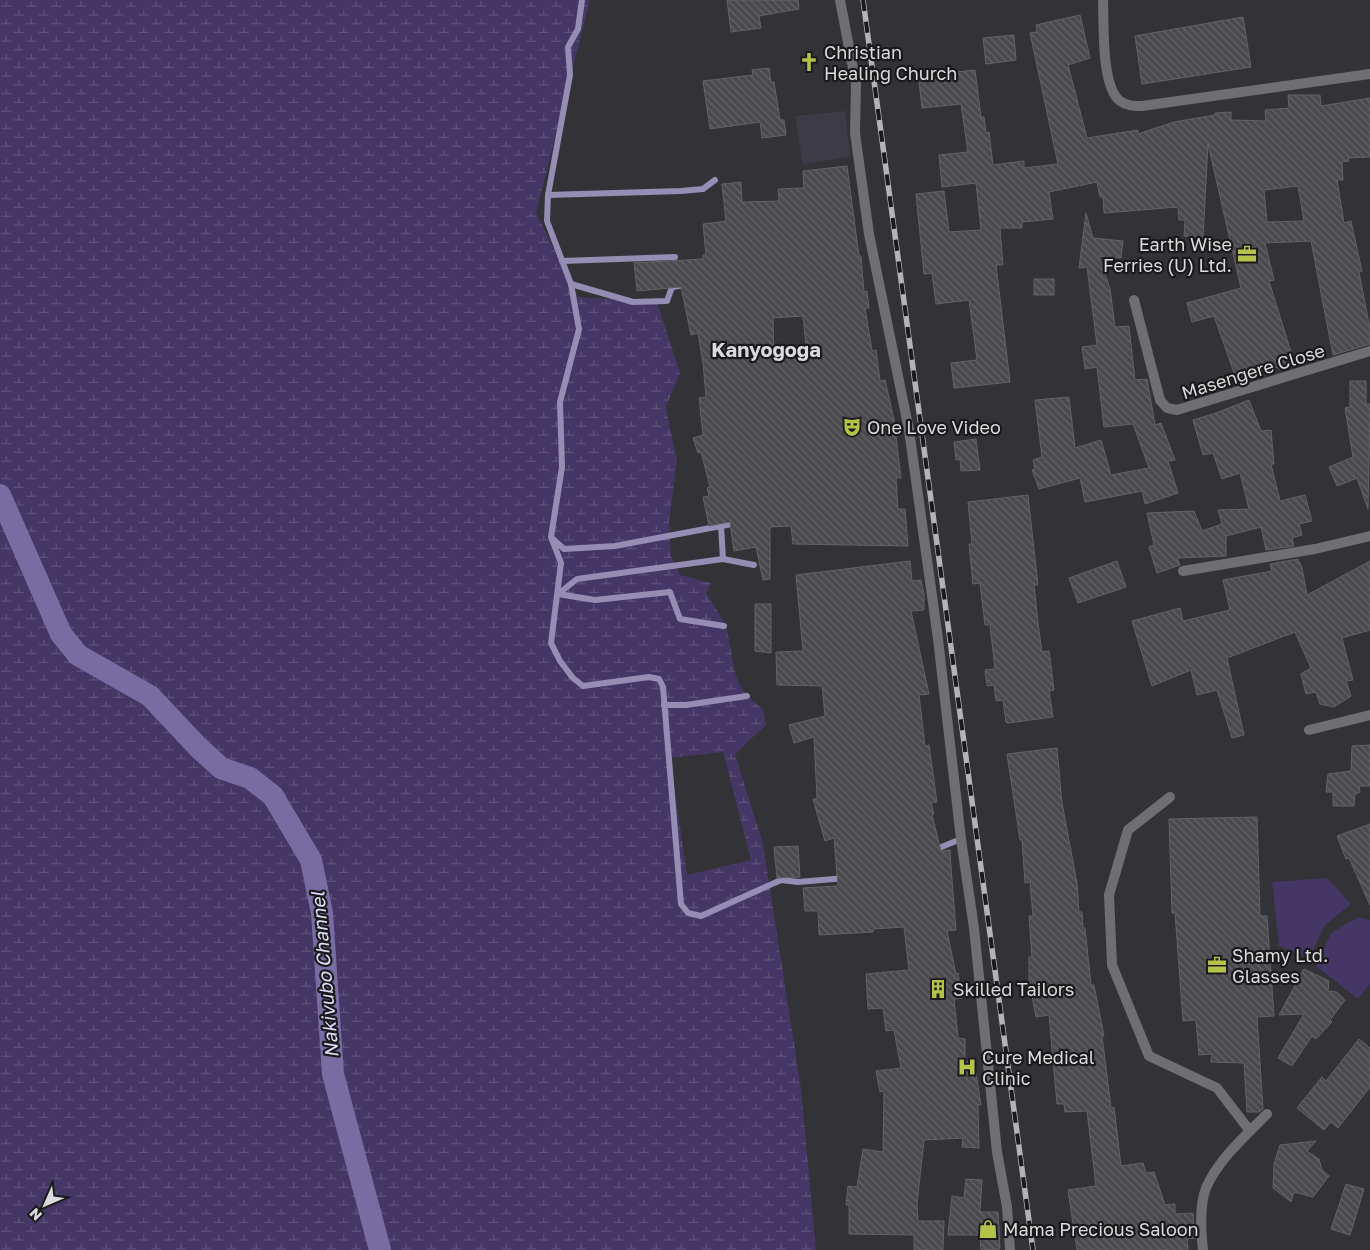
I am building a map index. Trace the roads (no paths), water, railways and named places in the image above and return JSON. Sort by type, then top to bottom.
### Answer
[{"type":"street","points":[[840,0],[856,84],[855,133],[869,234],[909,430],[936,629],[960,839],[974,928],[997,1152],[1007,1207],[1010,1250]]},
{"type":"street","points":[[1103,0],[1106,64],[1111,88],[1119,100],[1130,106],[1142,106],[1370,74]]},
{"type":"street","name":"Masengere Close","points":[[1134,300],[1160,400],[1171,410],[1177,410],[1370,351]]},
{"type":"street","points":[[1183,571],[1315,549],[1370,536]]},
{"type":"street","points":[[1309,730],[1370,715]]},
{"type":"street","points":[[1170,797],[1128,830],[1109,895],[1112,965],[1149,1056],[1217,1088],[1250,1131]]},
{"type":"street","points":[[1203,1250],[1202,1218],[1206,1188],[1218,1168],[1267,1114]]},
{"type":"waterway","points":[[582,0],[578,29],[568,47],[570,75],[548,195],[547,221],[571,284],[579,329],[560,402],[562,467],[551,537],[561,563],[551,643],[560,661],[573,678],[583,686],[649,677],[659,679],[663,687],[681,904],[688,913],[701,916],[781,880],[798,882],[846,878]]},
{"type":"waterway","points":[[548,195],[681,191],[703,189],[715,180]]},
{"type":"waterway","points":[[562,261],[675,257]]},
{"type":"waterway","points":[[571,284],[633,302],[667,301],[672,287],[679,286]]},
{"type":"waterway","name":"Nakivubo Channel","points":[[0,495],[61,634],[78,655],[150,696],[199,748],[221,768],[250,778],[273,796],[311,860],[322,913],[333,1074],[380,1250]]},
{"type":"waterway","points":[[553,539],[564,549],[615,546],[737,523]]},
{"type":"waterway","points":[[721,526],[723,559]]},
{"type":"waterway","points":[[558,594],[577,579],[723,559],[754,565]]},
{"type":"waterway","points":[[558,594],[595,600],[670,592],[680,619],[724,626]]},
{"type":"waterway","points":[[664,705],[686,705],[747,696]]},
{"type":"waterway","points":[[934,850],[961,839]]},
{"type":"railway","points":[[863,0],[1033,1250]]},
{"type":"place","name":"Christian Healing Church","points":[[809,62]]},
{"type":"place","name":"Earth Wise Ferries (U) Ltd.","points":[[1247,254]]},
{"type":"place","name":"One Love Video","points":[[852,427]]},
{"type":"place","name":"Shamy Ltd. Glasses","points":[[1217,965]]},
{"type":"place","name":"Skilled Tailors","points":[[938,989]]},
{"type":"place","name":"Cure Medical Clinic","points":[[967,1067]]},
{"type":"place","name":"Mama Precious Saloon","points":[[988,1229]]},
{"type":"district","name":"Kanyogoga","points":[[766,349]]}]
